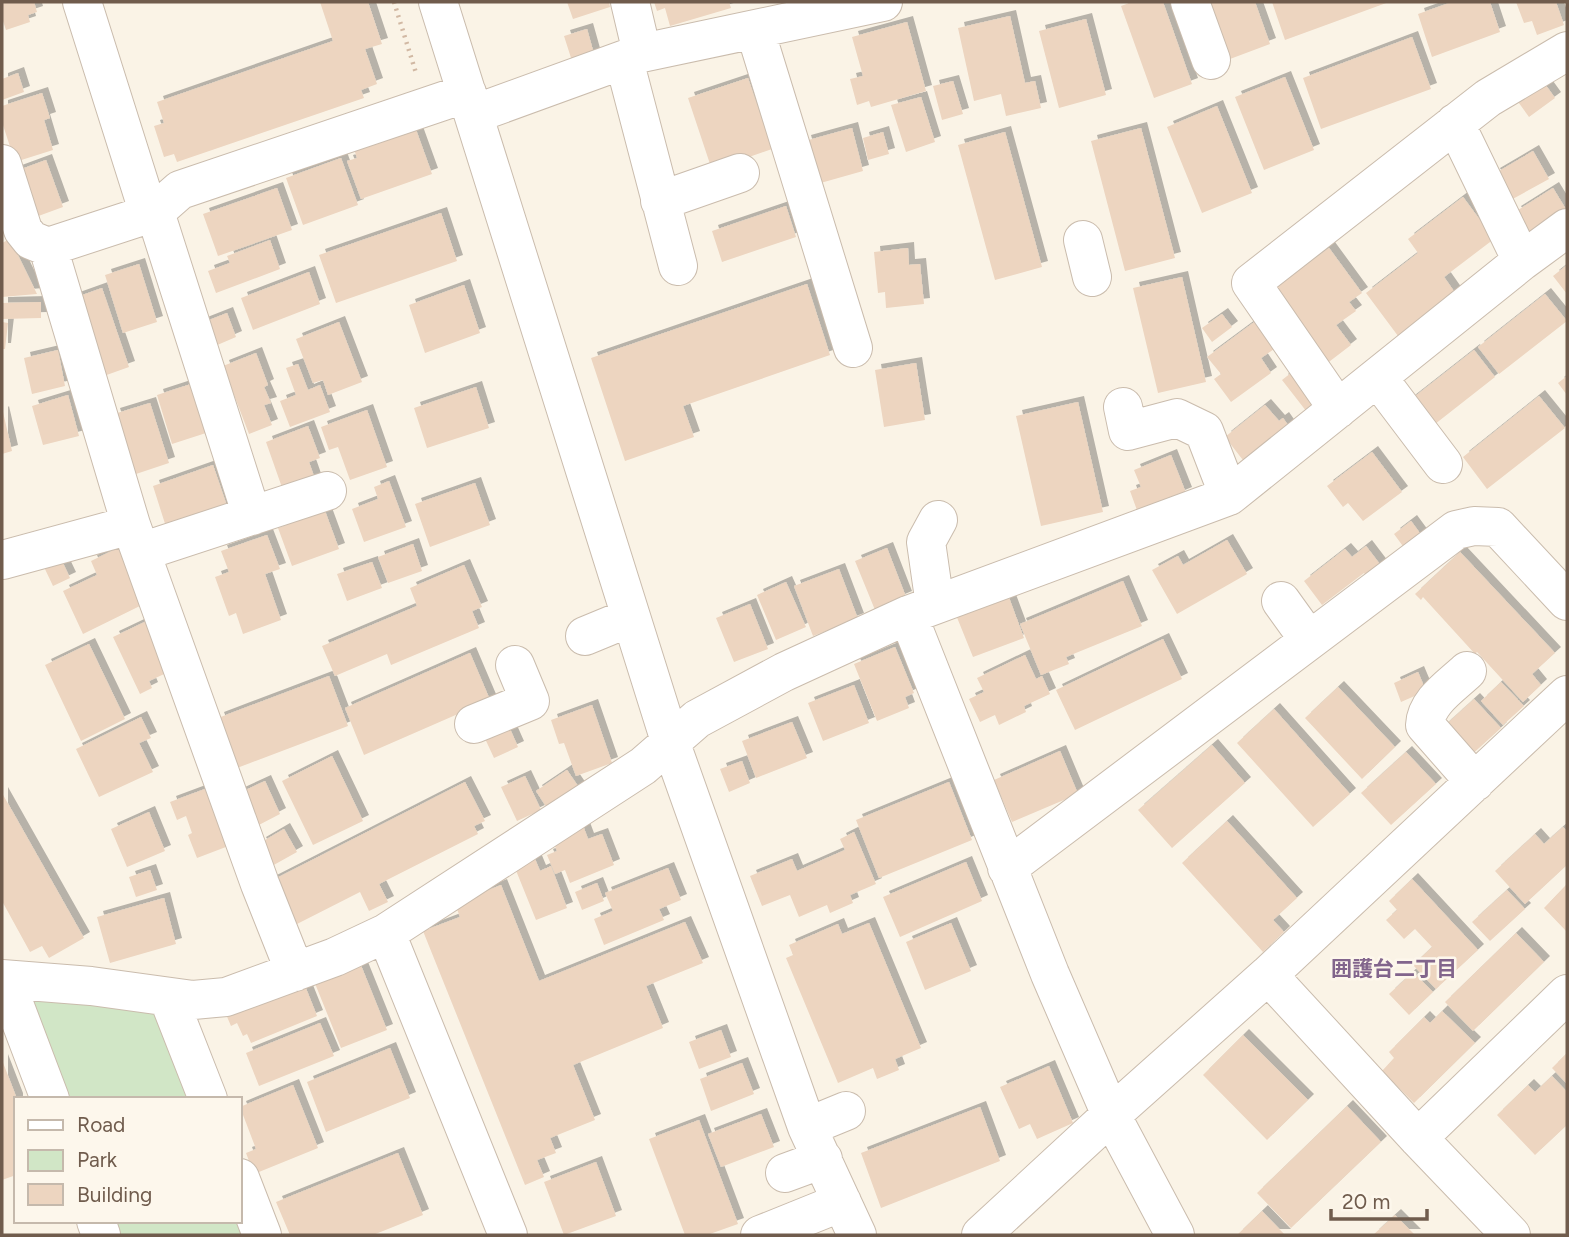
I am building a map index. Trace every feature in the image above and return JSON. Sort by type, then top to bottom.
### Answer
[{"type":"street","points":[[82,2],[252,516]]},
{"type":"street","points":[[438,2],[670,741],[815,1143],[850,1219],[761,1235]]},
{"type":"street","points":[[630,2],[633,56],[660,201],[678,266]]},
{"type":"street","points":[[2,164],[23,230],[31,240],[48,247],[152,213],[180,190],[470,103],[633,56],[883,2]]},
{"type":"street","points":[[1190,2],[1212,60]]},
{"type":"street","points":[[755,30],[853,348]]},
{"type":"street","points":[[1338,409],[1251,283],[1455,122],[1488,98],[1567,51]]},
{"type":"street","points":[[1455,122],[1522,261]]},
{"type":"street","points":[[660,201],[740,173]]},
{"type":"street","points":[[49,1097],[4,979],[91,986],[193,1000],[226,998],[335,957],[386,933],[643,766],[697,719],[784,672],[921,610],[1229,496],[1522,261],[1567,228]]},
{"type":"street","points":[[1083,240],[1092,277]]},
{"type":"street","points":[[48,247],[136,539],[260,884],[296,972]]},
{"type":"street","points":[[1378,378],[1443,464]]},
{"type":"street","points":[[1123,407],[1128,431],[1177,418],[1204,431],[1229,496]]},
{"type":"street","points":[[3,560],[136,539],[252,516],[327,491]]},
{"type":"street","points":[[938,520],[926,542],[931,589],[921,610],[1007,868],[1111,1115],[1175,1235]]},
{"type":"street","points":[[1007,868],[1456,530],[1474,526],[1498,527],[1567,601]]},
{"type":"street","points":[[1281,601],[1310,640]]},
{"type":"street","points":[[585,636],[631,617]]},
{"type":"street","points":[[474,724],[530,701],[515,665]]},
{"type":"street","points":[[1467,671],[1433,703],[1426,715],[1425,725],[1475,782]]},
{"type":"street","points":[[981,1235],[1268,975],[1567,695]]},
{"type":"street","points":[[386,933],[506,1235]]},
{"type":"street","points":[[1268,975],[1511,1235]]},
{"type":"street","points":[[1418,1138],[1567,994]]},
{"type":"street","points":[[168,996],[207,1097]]},
{"type":"street","points":[[785,1173],[846,1111]]},
{"type":"street","points":[[242,1183],[262,1235]]},
{"type":"green space","points":[[18,985],[152,1004],[198,1097],[62,1097]]},
{"type":"green space","points":[[113,1223],[242,1223],[253,1235],[118,1235]]},
{"type":"building","points":[[2,2],[34,2],[37,12],[28,15],[30,22],[6,30],[2,18]]},
{"type":"building","points":[[320,2],[368,2],[382,44],[365,49],[377,84],[361,90],[364,98],[177,162],[174,154],[164,157],[154,126],[164,123],[157,102],[333,41]]},
{"type":"building","points":[[567,2],[609,2],[610,7],[573,19]]},
{"type":"building","points":[[654,2],[729,2],[731,8],[670,26],[665,8],[657,11]]},
{"type":"building","points":[[1132,2],[1163,2],[1192,84],[1154,98],[1121,6]]},
{"type":"building","points":[[1209,2],[1255,2],[1270,44],[1230,59]]},
{"type":"building","points":[[1272,2],[1389,2],[1285,40]]},
{"type":"building","points":[[1452,2],[1490,2],[1500,32],[1432,57],[1418,14]]},
{"type":"building","points":[[1516,2],[1556,2],[1564,25],[1537,35],[1532,21],[1524,23]]},
{"type":"building","points":[[1010,16],[1025,83],[1035,81],[1041,108],[1006,116],[1001,94],[974,101],[958,28]]},
{"type":"building","points":[[1086,19],[1106,95],[1059,108],[1039,31]]},
{"type":"building","points":[[907,22],[926,91],[871,107],[869,101],[857,105],[850,79],[863,76],[852,37]]},
{"type":"building","points":[[587,29],[594,54],[572,61],[564,36]]},
{"type":"building","points":[[1412,37],[1431,89],[1321,129],[1303,78]]},
{"type":"building","points":[[18,73],[24,92],[2,100],[2,79]]},
{"type":"building","points":[[1285,77],[1314,150],[1264,170],[1235,97]]},
{"type":"building","points":[[748,78],[772,149],[712,170],[688,98]]},
{"type":"building","points":[[1542,80],[1555,98],[1529,117],[1516,99]]},
{"type":"building","points":[[953,81],[963,114],[942,120],[933,86]]},
{"type":"building","points":[[42,93],[50,118],[44,120],[53,150],[15,162],[2,122],[2,106]]},
{"type":"building","points":[[921,97],[935,142],[906,152],[891,105]]},
{"type":"building","points":[[1217,106],[1252,193],[1202,213],[1167,127]]},
{"type":"building","points":[[415,127],[432,174],[361,199],[347,161],[357,158],[354,149]]},
{"type":"building","points":[[852,128],[863,171],[817,184],[805,141]]},
{"type":"building","points":[[1141,128],[1175,258],[1125,271],[1091,141]]},
{"type":"building","points":[[883,132],[889,154],[868,160],[863,138]]},
{"type":"building","points":[[1005,132],[1042,267],[995,280],[958,145]]},
{"type":"building","points":[[1533,151],[1549,179],[1509,201],[1494,174]]},
{"type":"building","points":[[341,158],[358,205],[303,225],[286,178]]},
{"type":"building","points":[[46,160],[63,207],[33,218],[16,171]]},
{"type":"building","points":[[277,188],[292,230],[218,256],[203,214]]},
{"type":"building","points":[[1553,188],[1567,211],[1531,239],[1515,212]]},
{"type":"building","points":[[1463,197],[1494,239],[1444,277],[1458,297],[1401,340],[1366,293],[1418,253],[1408,239]]},
{"type":"building","points":[[786,206],[796,237],[722,262],[712,231]]},
{"type":"building","points":[[441,213],[457,261],[336,303],[319,255]]},
{"type":"building","points":[[10,239],[37,294],[2,297],[2,243]]},
{"type":"building","points":[[270,240],[280,269],[216,293],[208,271],[230,263],[227,256]]},
{"type":"building","points":[[908,248],[909,265],[920,264],[924,304],[886,308],[885,292],[878,293],[874,252]]},
{"type":"building","points":[[1329,248],[1362,293],[1349,302],[1356,311],[1336,325],[1351,345],[1321,368],[1266,295]]},
{"type":"building","points":[[139,264],[157,322],[123,333],[105,275]]},
{"type":"building","points":[[1567,265],[1567,294],[1553,276]]},
{"type":"building","points":[[309,272],[320,304],[253,330],[241,298]]},
{"type":"building","points":[[1182,277],[1206,382],[1158,393],[1133,288]]},
{"type":"building","points":[[807,284],[830,355],[683,406],[694,437],[625,461],[591,358]]},
{"type":"building","points":[[464,285],[480,333],[425,353],[409,305]]},
{"type":"building","points":[[102,288],[129,367],[101,377],[74,298]]},
{"type":"building","points":[[1545,294],[1567,321],[1499,374],[1478,347]]},
{"type":"building","points":[[41,302],[41,318],[2,319],[2,303]]},
{"type":"building","points":[[227,313],[236,337],[208,349],[199,324]]},
{"type":"building","points":[[1222,314],[1232,327],[1212,342],[1202,328]]},
{"type":"building","points":[[1257,320],[1277,347],[1261,358],[1271,373],[1231,402],[1214,379],[1221,374],[1207,357]]},
{"type":"building","points":[[2,322],[8,323],[5,349],[2,349]]},
{"type":"building","points":[[339,322],[362,382],[328,395],[323,380],[313,383],[296,339]]},
{"type":"building","points":[[58,350],[65,386],[32,394],[24,358]]},
{"type":"building","points":[[1474,350],[1495,377],[1430,428],[1409,401]]},
{"type":"building","points":[[256,353],[268,385],[264,387],[271,403],[264,405],[272,425],[249,434],[223,366]]},
{"type":"building","points":[[916,363],[925,420],[884,427],[875,370]]},
{"type":"building","points":[[298,364],[308,390],[320,385],[330,412],[290,427],[280,401],[296,395],[286,368]]},
{"type":"building","points":[[1296,369],[1324,406],[1310,416],[1282,380]]},
{"type":"building","points":[[1567,376],[1567,395],[1558,383]]},
{"type":"building","points":[[191,384],[206,433],[172,444],[157,395]]},
{"type":"building","points":[[476,387],[489,428],[427,448],[414,408]]},
{"type":"building","points":[[68,395],[79,436],[43,445],[32,406]]},
{"type":"building","points":[[1539,396],[1565,428],[1487,489],[1463,457]]},
{"type":"building","points":[[1078,402],[1103,512],[1041,526],[1016,416]]},
{"type":"building","points":[[150,403],[169,463],[133,475],[114,414]]},
{"type":"building","points":[[1265,405],[1279,421],[1283,418],[1290,428],[1246,464],[1225,437]]},
{"type":"building","points":[[367,410],[387,467],[350,480],[338,447],[329,450],[321,427]]},
{"type":"building","points":[[2,413],[12,451],[2,454]]},
{"type":"building","points":[[308,426],[320,458],[309,462],[317,485],[285,496],[266,442]]},
{"type":"building","points":[[1372,452],[1402,492],[1363,521],[1348,503],[1343,507],[1327,486]]},
{"type":"building","points":[[1171,455],[1186,493],[1138,513],[1130,491],[1141,487],[1134,470]]},
{"type":"building","points":[[213,465],[228,509],[167,530],[153,486]]},
{"type":"building","points":[[389,481],[406,527],[364,542],[352,509],[378,499],[374,487]]},
{"type":"building","points":[[475,483],[490,525],[430,547],[415,504]]},
{"type":"building","points":[[325,511],[339,549],[292,566],[278,528]]},
{"type":"building","points":[[1411,521],[1422,536],[1405,549],[1394,534]]},
{"type":"building","points":[[267,535],[280,569],[265,574],[281,620],[243,634],[236,613],[229,616],[215,577],[229,572],[221,551]]},
{"type":"building","points":[[1227,540],[1247,574],[1177,614],[1152,570],[1178,556],[1183,565]]},
{"type":"building","points":[[413,544],[422,571],[388,583],[378,557]]},
{"type":"building","points":[[1366,546],[1382,567],[1368,578],[1364,573],[1322,605],[1304,581],[1345,549],[1352,557]]},
{"type":"building","points":[[120,547],[146,603],[83,634],[63,591],[97,575],[91,561]]},
{"type":"building","points":[[887,548],[906,597],[875,610],[855,561]]},
{"type":"building","points":[[1460,552],[1555,653],[1532,674],[1541,685],[1523,702],[1423,597],[1421,600],[1415,594]]},
{"type":"building","points":[[61,559],[70,578],[53,586],[44,567]]},
{"type":"building","points":[[372,562],[382,588],[347,601],[337,574]]},
{"type":"building","points":[[464,565],[482,607],[472,611],[479,628],[391,665],[387,654],[335,676],[322,646],[417,606],[410,588]]},
{"type":"building","points":[[839,569],[858,619],[813,636],[794,586]]},
{"type":"building","points":[[1123,581],[1142,626],[1066,657],[1069,664],[1041,675],[1020,624]]},
{"type":"building","points":[[786,582],[806,627],[776,640],[757,595]]},
{"type":"building","points":[[1008,595],[1024,638],[973,657],[956,615]]},
{"type":"building","points":[[750,604],[768,649],[734,662],[716,618]]},
{"type":"building","points":[[151,619],[175,669],[149,681],[152,688],[140,694],[113,637]]},
{"type":"building","points":[[1163,639],[1182,679],[1075,730],[1056,690]]},
{"type":"building","points":[[89,644],[125,719],[81,741],[45,665]]},
{"type":"building","points":[[895,647],[914,693],[905,697],[909,708],[877,721],[854,664]]},
{"type":"building","points":[[470,653],[490,700],[364,755],[345,708]]},
{"type":"building","points":[[1025,655],[1036,679],[1042,676],[1050,694],[1024,706],[1026,712],[999,725],[995,715],[980,722],[969,699],[984,692],[977,678]]},
{"type":"building","points":[[1418,672],[1426,691],[1401,702],[1394,683]]},
{"type":"building","points":[[329,676],[348,726],[237,768],[218,718]]},
{"type":"building","points":[[1501,682],[1524,706],[1503,725],[1481,701]]},
{"type":"building","points":[[854,685],[869,723],[823,741],[808,703]]},
{"type":"building","points":[[1338,687],[1395,747],[1362,779],[1305,718]]},
{"type":"building","points":[[1474,699],[1501,728],[1468,758],[1441,729]]},
{"type":"building","points":[[592,705],[612,763],[576,776],[564,743],[559,744],[551,720]]},
{"type":"building","points":[[1274,709],[1350,794],[1313,827],[1237,743]]},
{"type":"building","points":[[141,717],[151,738],[139,743],[153,772],[99,797],[76,749]]},
{"type":"building","points":[[506,720],[518,747],[494,758],[481,730]]},
{"type":"building","points":[[792,722],[807,758],[756,778],[742,741]]},
{"type":"building","points":[[1212,745],[1245,783],[1172,848],[1138,810]]},
{"type":"building","points":[[1060,751],[1078,794],[1012,822],[994,780]]},
{"type":"building","points":[[1406,752],[1436,784],[1391,825],[1361,793]]},
{"type":"building","points":[[332,756],[363,821],[313,845],[282,781]]},
{"type":"building","points":[[742,761],[750,783],[729,792],[720,769]]},
{"type":"building","points":[[567,770],[582,792],[551,814],[536,791]]},
{"type":"building","points":[[525,776],[541,810],[517,821],[501,787]]},
{"type":"building","points":[[265,781],[280,814],[255,827],[239,793]]},
{"type":"building","points":[[465,782],[485,821],[474,826],[478,834],[379,884],[388,902],[369,911],[360,892],[297,924],[265,884]]},
{"type":"building","points":[[949,782],[972,840],[879,878],[856,820]]},
{"type":"building","points":[[213,786],[239,842],[197,858],[188,835],[192,833],[186,816],[177,820],[170,802]]},
{"type":"building","points":[[2,793],[84,938],[49,958],[42,946],[30,952],[2,901]]},
{"type":"building","points":[[149,812],[165,851],[127,867],[111,829]]},
{"type":"building","points":[[1227,821],[1297,898],[1273,920],[1284,932],[1263,952],[1182,863]]},
{"type":"building","points":[[582,823],[588,839],[602,834],[614,865],[570,883],[565,870],[555,874],[547,855],[557,851],[551,836]]},
{"type":"building","points":[[1563,827],[1567,831],[1567,865],[1525,904],[1495,871],[1535,834],[1544,844]]},
{"type":"building","points":[[284,829],[297,852],[272,866],[260,843]]},
{"type":"building","points":[[854,832],[876,884],[850,895],[853,903],[830,913],[827,905],[799,917],[790,895],[762,906],[750,876],[792,859],[797,871],[845,850],[840,839]]},
{"type":"building","points":[[535,859],[540,871],[551,866],[567,908],[536,920],[515,868]]},
{"type":"building","points":[[966,862],[982,901],[900,937],[883,897]]},
{"type":"building","points":[[668,868],[681,900],[659,909],[664,920],[604,945],[594,919],[613,911],[605,893]]},
{"type":"building","points":[[150,870],[157,890],[136,897],[129,877]]},
{"type":"building","points":[[1412,879],[1478,950],[1436,989],[1413,965],[1432,947],[1415,929],[1404,939],[1386,920],[1397,910],[1389,901]]},
{"type":"building","points":[[597,883],[604,901],[582,910],[575,892]]},
{"type":"building","points":[[1567,884],[1567,932],[1544,908]]},
{"type":"building","points":[[501,885],[539,981],[685,922],[703,963],[646,986],[663,1028],[573,1065],[595,1120],[550,1138],[556,1153],[537,1160],[544,1177],[525,1185],[423,931],[460,917],[455,904]]},
{"type":"building","points":[[1507,890],[1525,909],[1490,941],[1472,922]]},
{"type":"building","points":[[164,898],[176,944],[110,963],[97,917]]},
{"type":"building","points":[[869,923],[921,1048],[895,1059],[899,1070],[877,1079],[873,1068],[838,1083],[786,958],[793,955],[789,945],[838,924],[842,934]]},
{"type":"building","points":[[951,923],[971,971],[925,990],[906,942]]},
{"type":"building","points":[[1516,933],[1544,962],[1473,1031],[1445,1002]]},
{"type":"building","points":[[358,958],[387,1030],[341,1048],[312,976]]},
{"type":"building","points":[[1413,972],[1433,992],[1409,1015],[1389,994]]},
{"type":"building","points":[[303,981],[317,1016],[251,1043],[247,1034],[243,1036],[237,1023],[231,1026],[225,1012]]},
{"type":"building","points":[[1442,1011],[1475,1043],[1414,1103],[1382,1071],[1394,1058],[1389,1052],[1424,1017],[1430,1023]]},
{"type":"building","points":[[320,1023],[334,1056],[259,1086],[246,1053]]},
{"type":"building","points":[[721,1030],[731,1057],[699,1069],[689,1042]]},
{"type":"building","points":[[1243,1035],[1308,1100],[1267,1140],[1203,1075]]},
{"type":"building","points":[[390,1048],[410,1098],[326,1132],[307,1082]]},
{"type":"building","points":[[1567,1053],[1567,1084],[1552,1068]]},
{"type":"building","points":[[2,1060],[16,1097],[14,1097],[14,1176],[2,1180]]},
{"type":"building","points":[[742,1063],[754,1094],[711,1111],[700,1079]]},
{"type":"building","points":[[1049,1066],[1073,1123],[1037,1139],[1030,1124],[1019,1129],[1000,1087]]},
{"type":"building","points":[[1552,1076],[1567,1092],[1567,1125],[1535,1155],[1497,1115],[1528,1085],[1535,1092]]},
{"type":"building","points":[[293,1085],[318,1148],[254,1174],[246,1153],[256,1149],[242,1106]]},
{"type":"building","points":[[1347,1106],[1381,1142],[1291,1228],[1257,1193]]},
{"type":"building","points":[[980,1107],[1000,1161],[881,1208],[861,1153]]},
{"type":"building","points":[[761,1114],[774,1147],[721,1167],[708,1134]]},
{"type":"building","points":[[699,1120],[738,1224],[707,1235],[685,1235],[649,1139]]},
{"type":"building","points":[[398,1153],[423,1215],[373,1235],[290,1235],[276,1202]]},
{"type":"building","points":[[596,1162],[616,1216],[564,1235],[544,1182]]},
{"type":"building","points":[[1262,1211],[1285,1235],[1237,1235]]},
{"type":"building","points":[[1395,1215],[1415,1235],[1373,1235]]},
{"type":"district","name":"囲護台二丁目","points":[[1394,968]]}]
